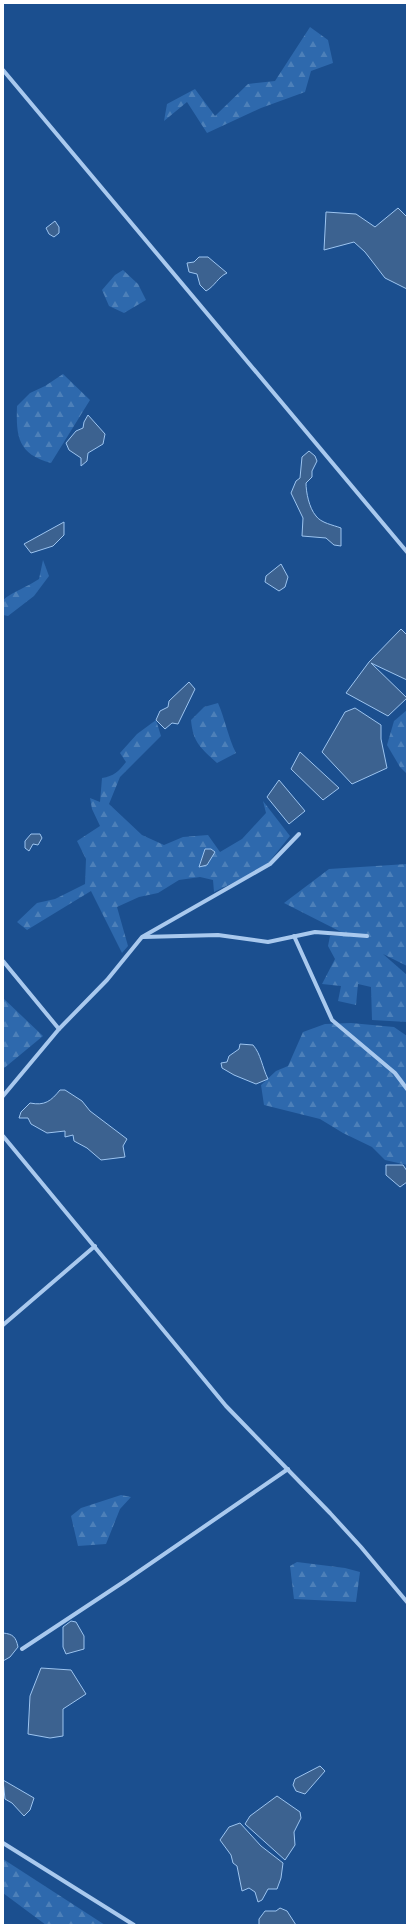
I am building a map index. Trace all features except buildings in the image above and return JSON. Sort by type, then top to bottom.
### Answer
[{"type":"street","points":[[3,70],[407,552]]},
{"type":"street","points":[[3,1096],[59,1029],[107,980],[142,937],[270,864],[299,834]]},
{"type":"street","points":[[142,937],[218,935],[268,942],[315,932],[367,936]]},
{"type":"street","points":[[294,936],[332,1020],[395,1073],[407,1089]]},
{"type":"street","points":[[3,961],[59,1029]]},
{"type":"street","points":[[3,1136],[226,1406],[361,1547],[407,1602]]},
{"type":"street","points":[[3,1325],[95,1246]]},
{"type":"street","points":[[22,1649],[288,1470]]},
{"type":"street","points":[[3,1843],[134,1925]]},
{"type":"green space","points":[[310,27],[328,40],[333,63],[311,71],[305,92],[261,108],[207,133],[187,102],[164,121],[167,104],[195,89],[215,116],[248,84],[275,81]]},
{"type":"green space","points":[[123,270],[138,284],[146,300],[124,313],[109,306],[102,290],[115,275]]},
{"type":"green space","points":[[63,374],[90,400],[51,463],[32,455],[21,443],[17,427],[17,406],[30,393],[45,386]]},
{"type":"green space","points":[[43,560],[49,576],[34,596],[8,616],[3,615],[3,600],[39,579]]},
{"type":"green space","points":[[218,703],[236,753],[217,763],[206,753],[196,740],[191,720],[204,707]]},
{"type":"green space","points":[[407,710],[407,774],[400,767],[387,745],[394,721]]},
{"type":"green space","points":[[156,720],[161,736],[120,777],[109,804],[142,835],[164,845],[183,837],[208,835],[220,852],[242,839],[266,813],[263,801],[290,836],[265,867],[214,892],[213,880],[200,877],[179,880],[158,893],[139,897],[117,907],[128,946],[122,953],[91,891],[27,930],[17,922],[37,903],[55,899],[85,884],[86,859],[77,841],[100,826],[92,809],[90,798],[100,802],[102,778],[113,775],[121,768],[126,762],[120,753],[137,734]]},
{"type":"green space","points":[[407,864],[407,966],[383,954],[407,975],[407,1022],[372,1020],[371,987],[358,984],[356,1005],[338,1001],[341,986],[322,984],[335,959],[328,946],[330,936],[349,936],[284,903],[329,869]]},
{"type":"green space","points":[[3,998],[43,1036],[3,1069]]},
{"type":"green space","points":[[351,1023],[394,1027],[407,1036],[407,1165],[385,1160],[372,1147],[343,1133],[320,1119],[264,1105],[261,1085],[276,1071],[288,1066],[303,1032],[325,1024]]},
{"type":"green space","points":[[121,1495],[131,1497],[120,1509],[106,1544],[78,1546],[71,1516],[81,1508]]},
{"type":"green space","points":[[297,1562],[345,1568],[360,1572],[356,1602],[294,1599],[290,1566]]},
{"type":"green space","points":[[3,1859],[105,1925],[46,1925],[3,1893]]},
{"type":"shaded area","points":[[398,208],[407,217],[407,289],[385,278],[365,252],[354,242],[324,250],[326,212],[356,214],[375,227]]},
{"type":"shaded area","points":[[55,221],[59,227],[59,233],[54,237],[49,234],[46,228]]},
{"type":"shaded area","points":[[199,257],[208,257],[227,273],[206,291],[200,285],[197,274],[189,272],[187,263],[194,262]]},
{"type":"shaded area","points":[[88,415],[105,434],[103,444],[88,453],[87,461],[81,466],[81,458],[69,450],[66,443],[76,431],[83,428],[84,422]]},
{"type":"shaded area","points":[[309,451],[315,456],[317,461],[312,471],[312,477],[306,483],[307,495],[310,504],[318,518],[324,522],[341,528],[341,546],[334,545],[326,538],[302,536],[303,518],[291,493],[296,481],[300,478],[302,457]]},
{"type":"shaded area","points":[[64,522],[64,535],[53,546],[31,553],[24,544]]},
{"type":"shaded area","points":[[281,564],[288,577],[285,587],[279,591],[265,582],[266,576]]},
{"type":"shaded area","points":[[401,629],[407,635],[407,680],[371,663],[407,698],[388,716],[346,693],[369,662]]},
{"type":"shaded area","points":[[189,682],[195,689],[178,724],[172,723],[165,729],[156,720],[160,711],[168,707],[169,701]]},
{"type":"shaded area","points":[[355,708],[381,725],[381,739],[387,768],[352,784],[322,752],[345,712]]},
{"type":"shaded area","points":[[300,752],[339,788],[323,800],[291,769]]},
{"type":"shaded area","points":[[279,780],[305,811],[289,824],[267,797]]},
{"type":"shaded area","points":[[31,834],[40,834],[42,838],[38,845],[33,844],[29,851],[25,848],[25,841]]},
{"type":"shaded area","points":[[205,849],[211,849],[215,852],[207,865],[199,867]]},
{"type":"shaded area","points":[[240,1044],[253,1045],[258,1052],[268,1079],[256,1084],[234,1075],[222,1068],[221,1063],[227,1062],[229,1056],[239,1049]]},
{"type":"shaded area","points":[[60,1090],[65,1090],[82,1101],[90,1111],[127,1139],[123,1146],[125,1157],[101,1160],[87,1148],[74,1141],[73,1135],[65,1137],[65,1131],[47,1133],[31,1124],[28,1118],[19,1118],[21,1112],[30,1103],[40,1104],[47,1102]]},
{"type":"shaded area","points":[[386,1165],[403,1165],[407,1171],[407,1182],[400,1187],[386,1175]]},
{"type":"shaded area","points":[[71,1621],[76,1622],[84,1636],[84,1649],[66,1654],[63,1647],[63,1627]]},
{"type":"shaded area","points":[[3,1633],[14,1637],[18,1647],[10,1657],[3,1661]]},
{"type":"shaded area","points":[[41,1668],[71,1670],[86,1694],[63,1709],[63,1736],[50,1738],[28,1734],[30,1696]]},
{"type":"shaded area","points":[[320,1766],[325,1771],[305,1794],[296,1791],[293,1785],[295,1779]]},
{"type":"shaded area","points":[[3,1780],[34,1798],[30,1810],[24,1816],[12,1803],[5,1799]]},
{"type":"shaded area","points":[[277,1796],[300,1812],[301,1818],[294,1832],[295,1845],[285,1860],[245,1824],[250,1816]]},
{"type":"shaded area","points":[[240,1823],[261,1846],[283,1863],[281,1878],[277,1889],[268,1889],[262,1900],[258,1902],[255,1892],[249,1888],[242,1891],[237,1866],[233,1863],[231,1855],[220,1840],[229,1827]]},
{"type":"shaded area","points":[[280,1908],[287,1911],[296,1925],[259,1925],[259,1919],[265,1911],[276,1911]]}]
